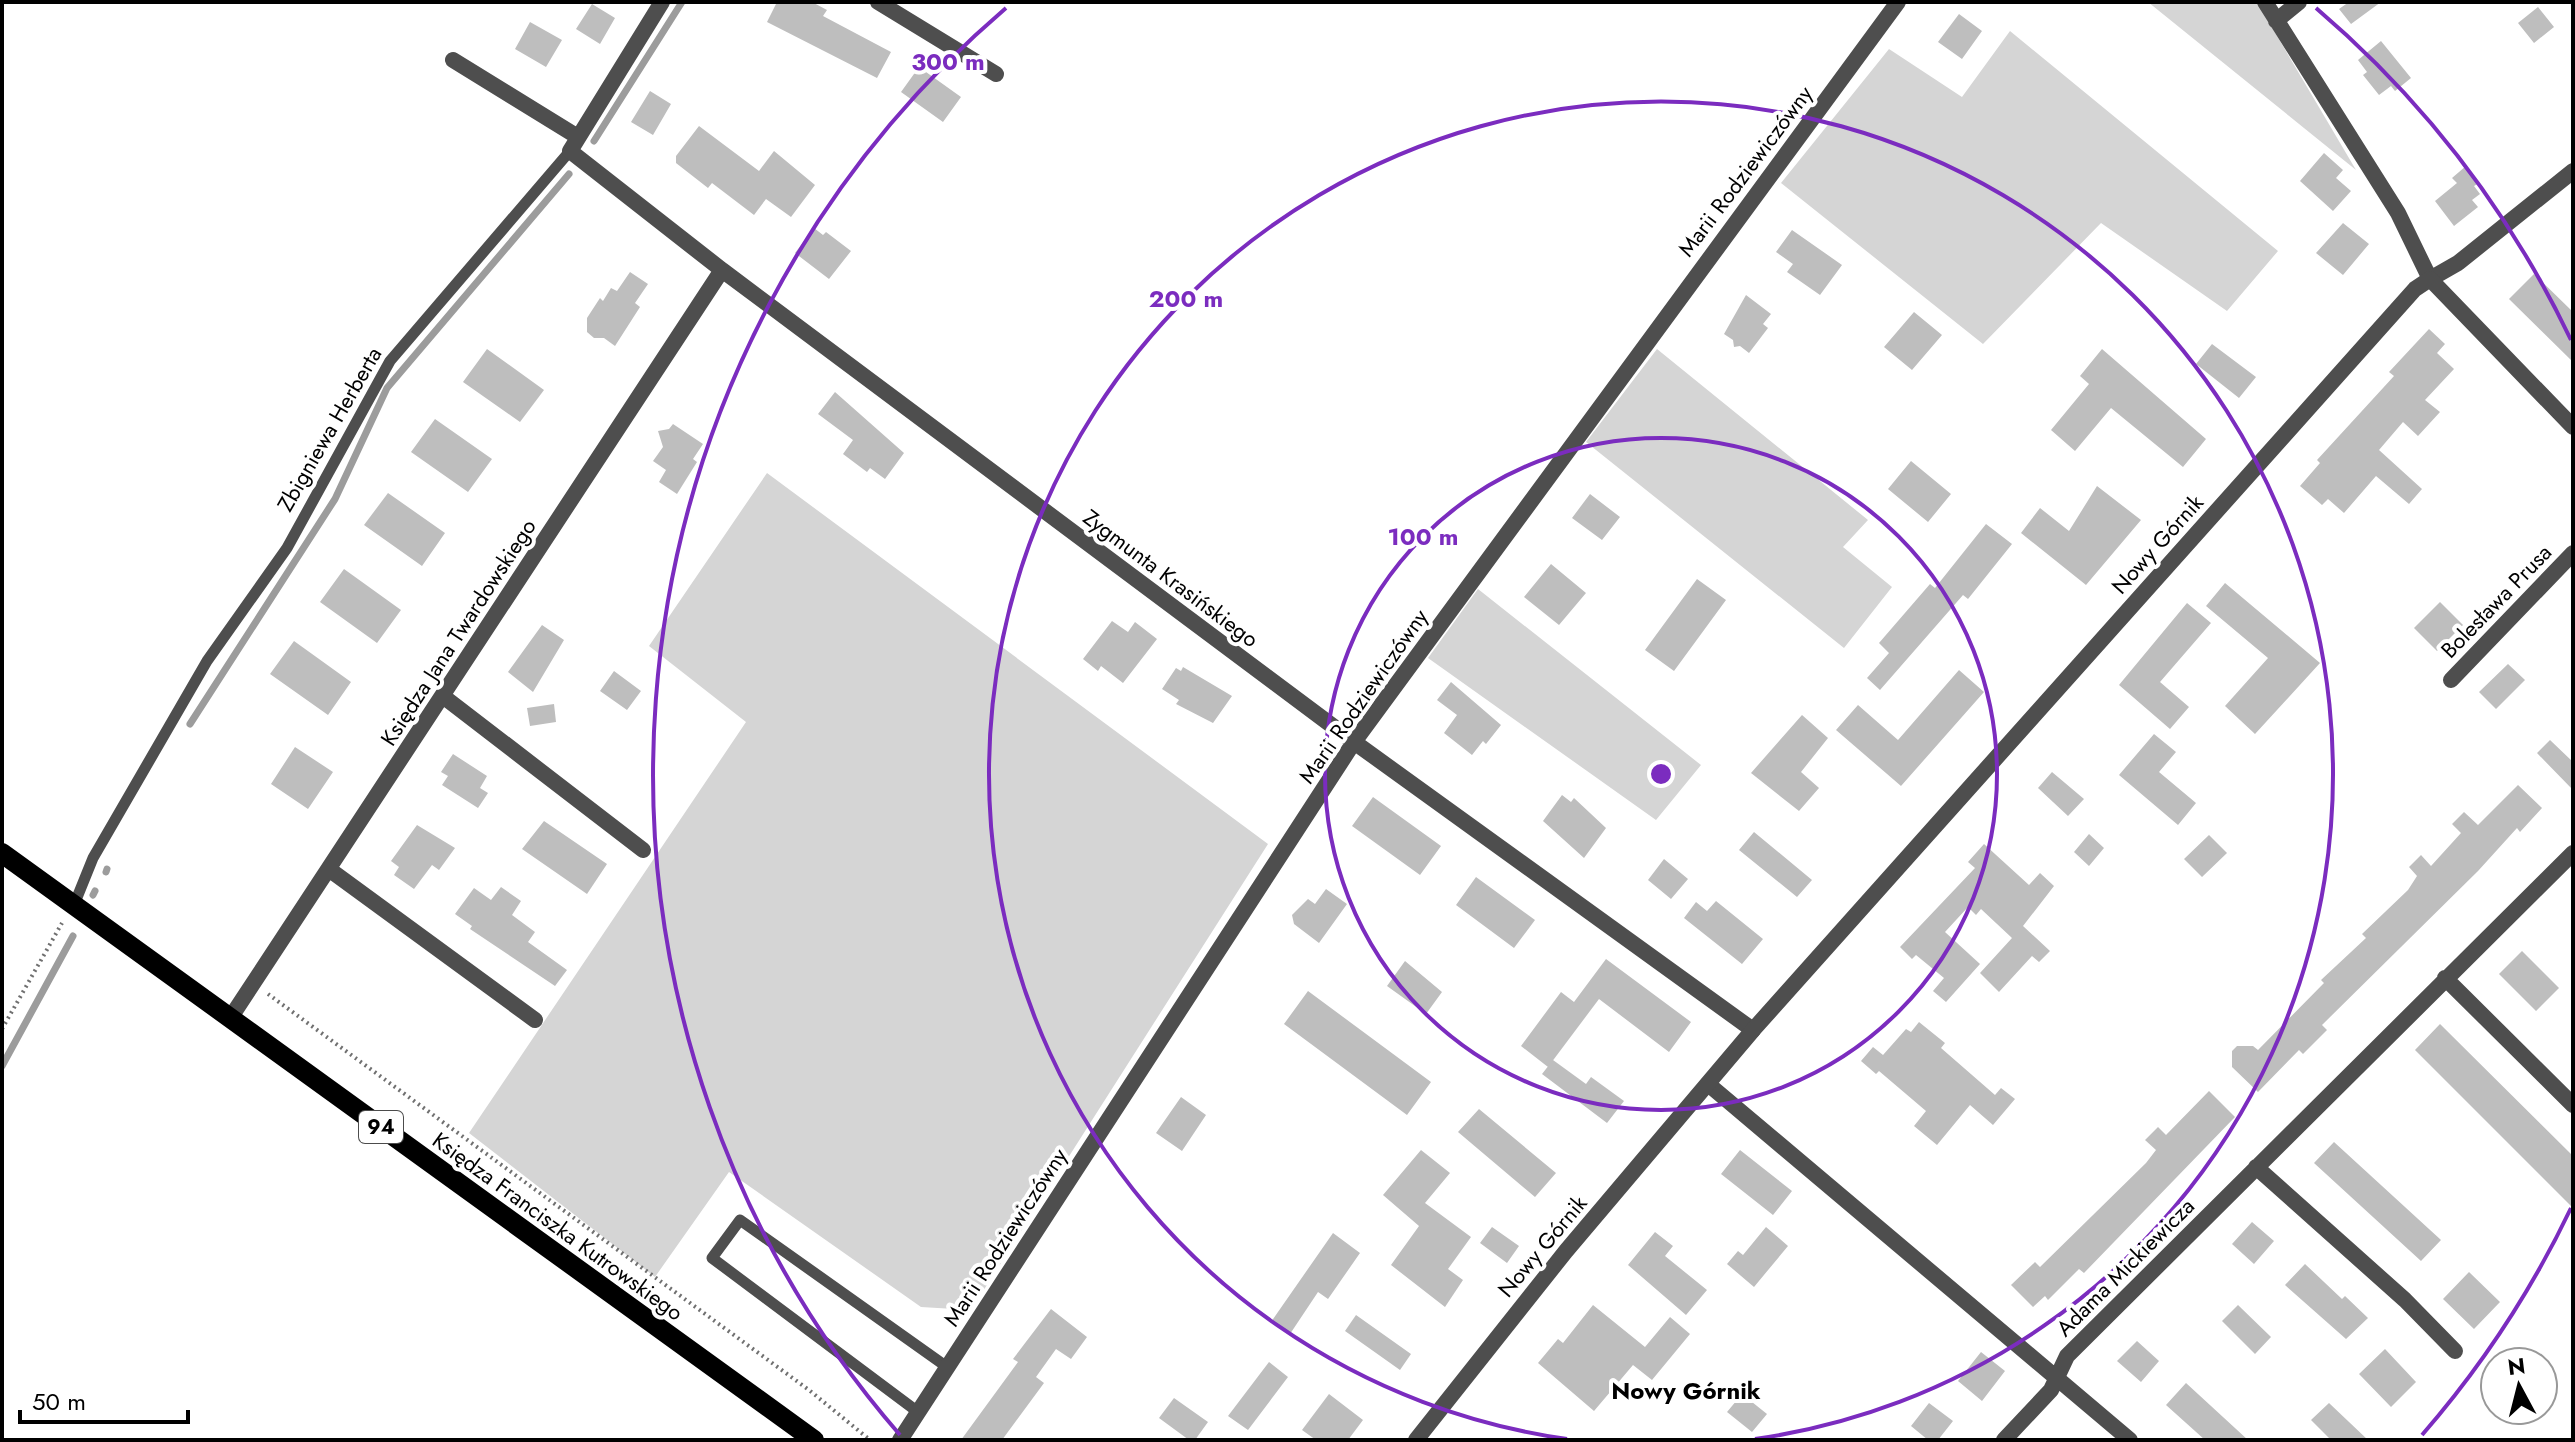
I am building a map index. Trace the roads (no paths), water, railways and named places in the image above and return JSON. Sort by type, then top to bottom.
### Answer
[{"type":"main road","name":"Księdza Franciszka Kutrowskiego","points":[[2,853],[814,1440]]},
{"type":"street","name":"Zbigniewa Herberta","points":[[574,144],[662,2]]},
{"type":"street","points":[[878,2],[996,74]]},
{"type":"street","name":"Marii Rodziewiczówny","points":[[900,1440],[1354,742],[1898,2]]},
{"type":"street","points":[[2265,2],[2398,213],[2430,279],[2573,427]]},
{"type":"street","points":[[2276,21],[2299,2]]},
{"type":"street","name":"Zygmunta Krasińskiego","points":[[453,60],[574,144],[722,270],[1354,742],[1753,1030]]},
{"type":"street","name":"Nowy Górnik","points":[[1416,1440],[1566,1251],[1753,1030],[2396,310],[2430,279],[2458,263],[2573,171]]},
{"type":"street","name":"Księdza Jana Twardowskiego","points":[[231,1017],[722,270]]},
{"type":"street","name":"Bolesława Prusa","points":[[2451,680],[2573,553]]},
{"type":"street","points":[[444,697],[643,850]]},
{"type":"street","name":"Adama Mickiewicza","points":[[2004,1440],[2051,1390],[2067,1356],[2573,853]]},
{"type":"street","points":[[330,870],[535,1020]]},
{"type":"street","points":[[2445,978],[2573,1105]]},
{"type":"street","points":[[1708,1084],[2057,1375],[2071,1392],[2130,1440]]},
{"type":"street","points":[[2256,1167],[2405,1300],[2455,1351]]},
{"type":"lane","name":"Zbigniewa Herberta","points":[[74,905],[93,858],[199,674],[287,548],[390,361],[574,144]]},
{"type":"lane","points":[[918,1412],[712,1258],[740,1220],[947,1367]]},
{"type":"waterway","points":[[594,141],[682,2]]},
{"type":"waterway","points":[[190,724],[335,499],[387,388],[569,174]]},
{"type":"waterway","points":[[93,895],[95,891]]},
{"type":"waterway","points":[[2,1066],[73,936]]},
{"type":"district","name":"Nowy Górnik","points":[[1686,1391]]}]
